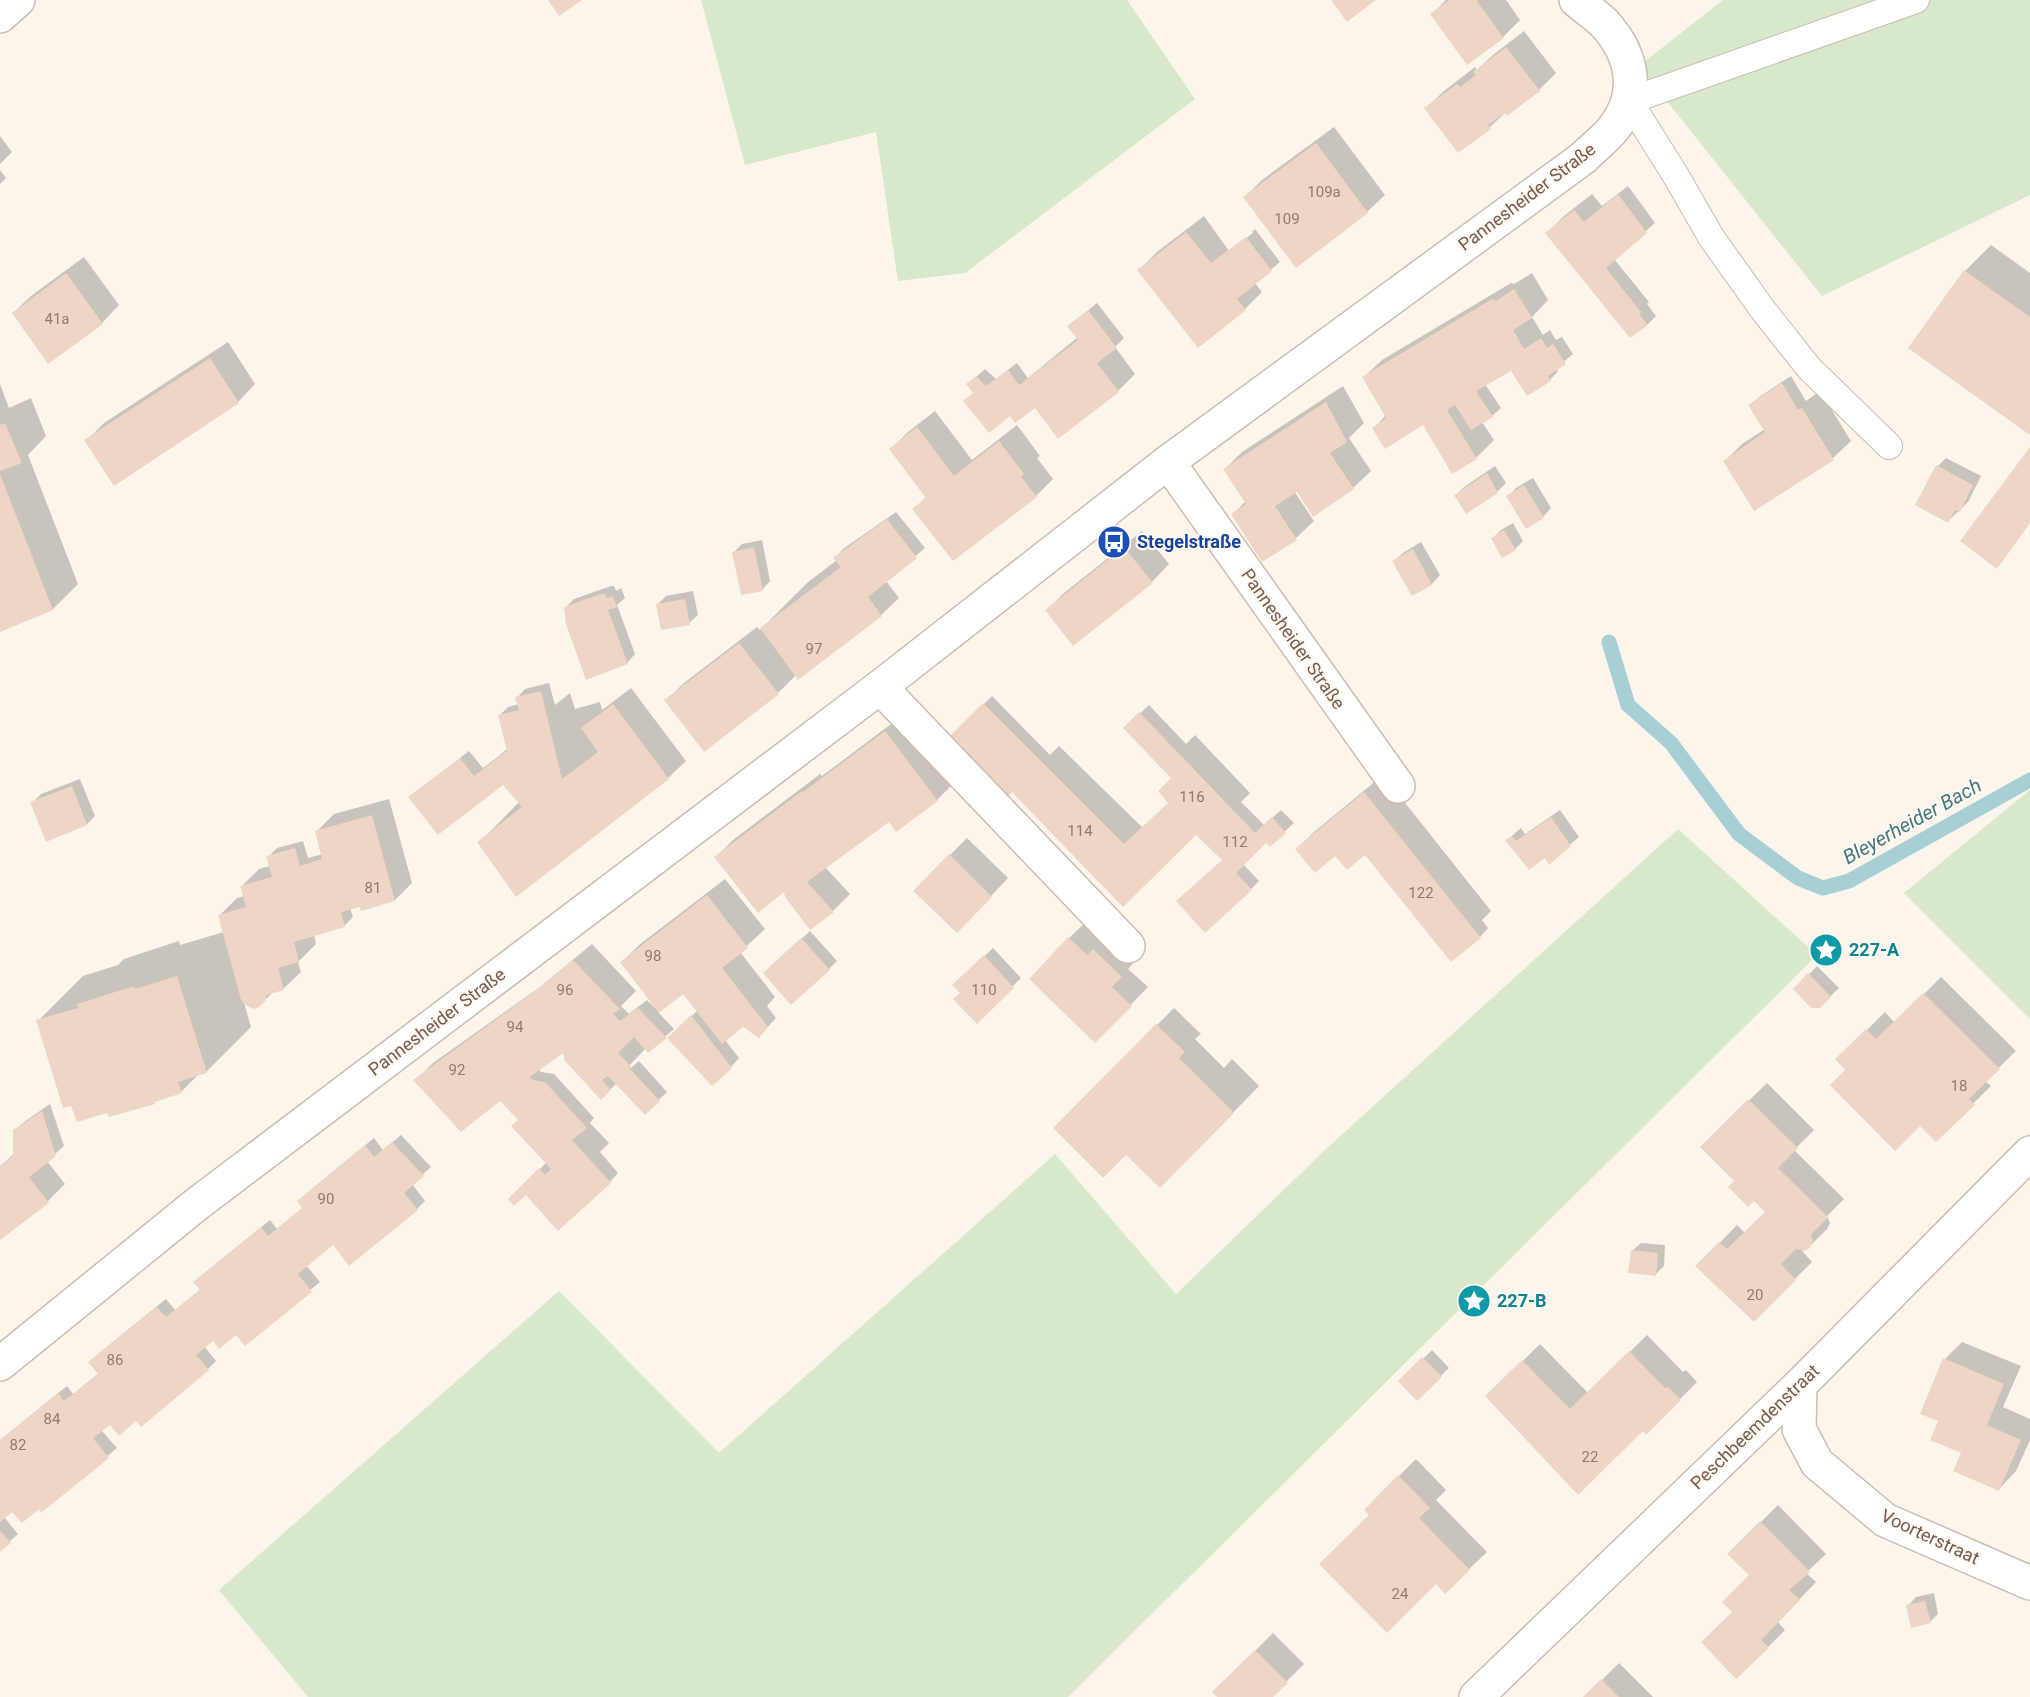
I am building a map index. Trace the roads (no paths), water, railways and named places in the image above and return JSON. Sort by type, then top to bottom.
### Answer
[{"type":"street","points":[[0,16],[18,0]]},
{"type":"street","points":[[1576,0],[1605,24],[1622,49],[1632,77],[1629,101]]},
{"type":"street","name":"Pannesheider Straße","points":[[0,1364],[197,1204],[880,687],[1168,462],[1583,158],[1614,128],[1629,101]]},
{"type":"street","name":"Pannesheider Straße","points":[[1168,462],[1398,786]]},
{"type":"street","points":[[880,687],[1128,946]]},
{"type":"street","name":"Peschbeemdenstraat","points":[[1476,1697],[1800,1385],[2030,1153]]},
{"type":"street","name":"Voorterstraat","points":[[1800,1385],[1799,1429],[1817,1463],[1886,1520],[2030,1583]]},
{"type":"lane","points":[[1889,446],[1809,368],[1763,310],[1711,237],[1629,101],[1916,0]]},
{"type":"waterway","name":"Bleyerheider Bach","points":[[1609,642],[1628,705],[1671,743],[1739,834],[1798,878],[1823,888],[1849,881],[2030,780]]},
{"type":"place","name":"Stegelstraße","points":[[1114,542]]},
{"type":"place","name":"227-A","points":[[1826,950]]},
{"type":"place","name":"227-B","points":[[1474,1301]]}]
